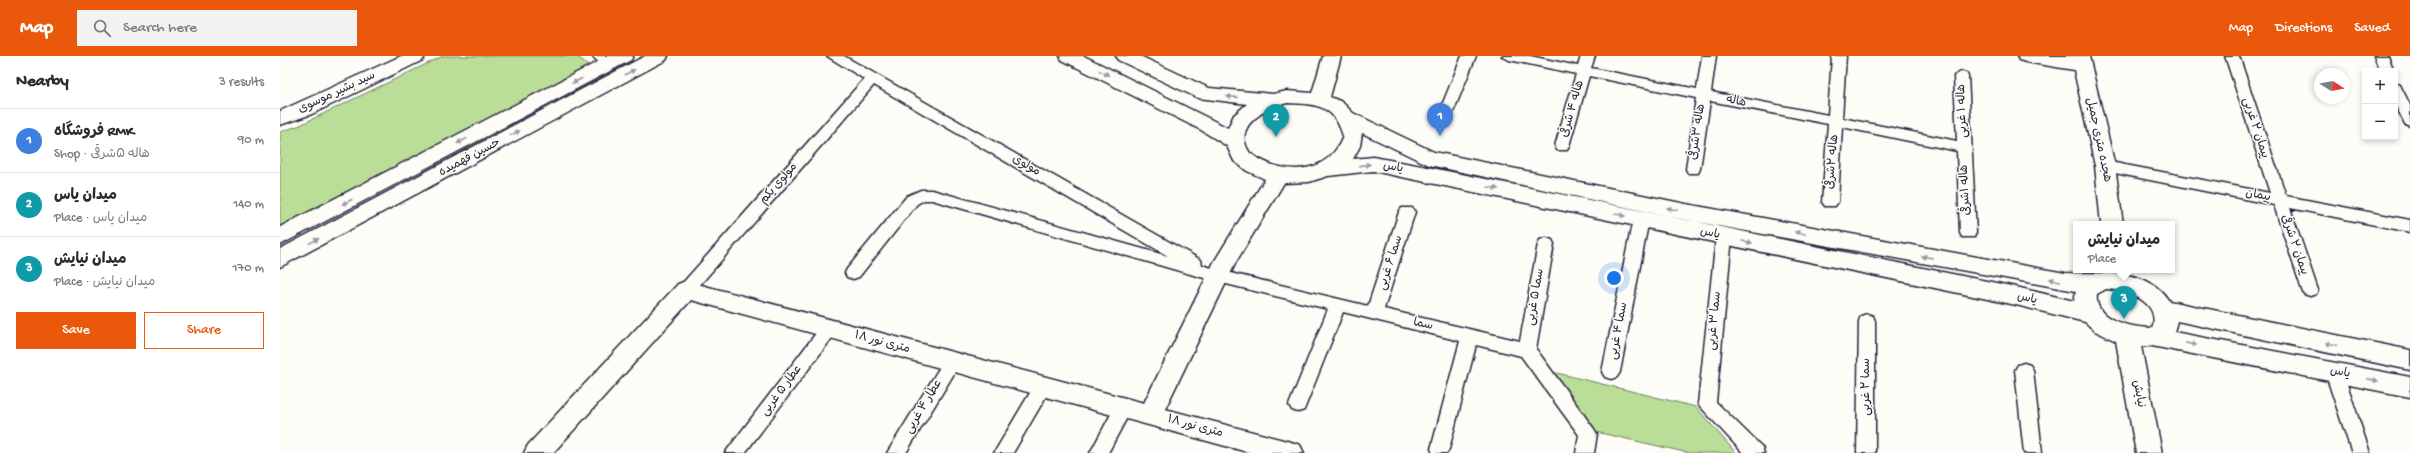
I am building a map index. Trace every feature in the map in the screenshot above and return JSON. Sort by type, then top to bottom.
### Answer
[{"type":"street","name":"سید بشیر موسوی","points":[[280,118],[305,109],[416,56]]},
{"type":"street","name":"حسین فهمیده","points":[[280,259],[659,56]]},
{"type":"street","name":"مولوی","points":[[834,56],[1218,276]]},
{"type":"street","points":[[1069,56],[1208,125],[1235,142]]},
{"type":"street","points":[[1125,56],[1205,94],[1271,100],[1293,97],[1320,100],[1335,107],[1346,117],[1353,136],[1346,154],[1327,169],[1304,176],[1278,176],[1257,169],[1242,157],[1235,142],[1236,130],[1243,117],[1255,107],[1271,100]]},
{"type":"street","points":[[1320,100],[1332,56]]},
{"type":"street","points":[[1443,120],[1469,56]]},
{"type":"street","name":"هاله","points":[[1509,56],[1964,147]]},
{"type":"street","name":"هاله ۴ شرقی","points":[[1562,146],[1588,56]]},
{"type":"street","name":"هاله ۳شرقی","points":[[1693,170],[1709,56]]},
{"type":"street","name":"هاله ۲شرقی","points":[[1830,202],[1839,56]]},
{"type":"street","points":[[2026,56],[2081,61]]},
{"type":"street","name":"پیمان ۲ غربی","points":[[2232,56],[2278,200]]},
{"type":"street","points":[[2381,56],[2386,68]]},
{"type":"street","name":"حسین فهمیده","points":[[280,237],[610,59]]},
{"type":"street","name":"هجده متری جمیل","points":[[2081,61],[2105,166],[2112,221]]},
{"type":"street","name":"هاله ۱ غربی","points":[[1962,76],[1964,147]]},
{"type":"street","name":"مولوی یکم","points":[[686,290],[873,78]]},
{"type":"street","points":[[2398,95],[2410,121]]},
{"type":"street","name":"یاس","points":[[1346,117],[1429,158],[1686,212],[2065,282],[2094,283]]},
{"type":"street","name":"هاله ۱شرقی","points":[[1964,147],[1968,233]]},
{"type":"street","name":"یاس","points":[[1327,169],[1373,164],[2016,296],[2093,315]]},
{"type":"street","name":"پیمان","points":[[2105,166],[2410,226]]},
{"type":"street","points":[[1150,415],[1218,276],[1260,202],[1278,176]]},
{"type":"street","points":[[853,273],[912,200],[921,195],[932,195],[1218,276]]},
{"type":"street","name":"پیمان ۲ شرقی","points":[[2278,200],[2310,290]]},
{"type":"street","name":"سما ۶ غربی","points":[[1374,314],[1407,212]]},
{"type":"street","name":"سما ۴ غربی","points":[[1610,372],[1641,219]]},
{"type":"street","name":"سما ۳ غربی","points":[[1724,237],[1707,404],[1755,453]]},
{"type":"street","name":"سما ۵ غربی","points":[[1527,350],[1546,244]]},
{"type":"street","points":[[2119,275],[2145,291],[2163,308],[2167,318],[2166,326],[2161,333],[2152,337],[2127,336],[2102,324],[2093,315],[2086,304],[2085,294],[2088,287],[2094,283],[2119,275]]},
{"type":"street","name":"سما","points":[[1218,276],[1527,350]]},
{"type":"street","points":[[537,453],[686,290]]},
{"type":"street","name":"۱۸ متری نور","points":[[686,290],[1150,415],[1281,452]]},
{"type":"street","points":[[1298,405],[1338,305]]},
{"type":"street","points":[[2163,308],[2252,329],[2410,360]]},
{"type":"street","name":"سما ۲ غربی","points":[[1866,453],[1867,321]]},
{"type":"street","name":"عطار ۵ غربی","points":[[734,453],[829,329]]},
{"type":"street","points":[[1440,449],[1470,336]]},
{"type":"street","name":"نیایش","points":[[2127,336],[2149,453]]},
{"type":"street","name":"یاس","points":[[2152,337],[2410,387]]},
{"type":"street","points":[[1527,350],[1588,434],[1585,453]]},
{"type":"street","name":"عطار ۴ غربی","points":[[896,453],[952,362]]},
{"type":"street","points":[[2024,370],[2033,453]]},
{"type":"street","points":[[2334,372],[2361,453]]},
{"type":"street","points":[[1003,453],[1043,386]]},
{"type":"street","points":[[1099,453],[1123,408]]},
{"type":"green space","points":[[443,56],[576,56],[590,66],[280,228],[280,132],[298,126]]},
{"type":"green space","points":[[1553,372],[1696,407],[1736,453],[1689,453],[1596,432]]},
{"type":"place","name":"فروشگاه RMK","points":[[1440,136]]},
{"type":"place","name":"میدان یاس","points":[[1276,137]]},
{"type":"place","name":"میدان نیایش","points":[[2124,319]]}]
